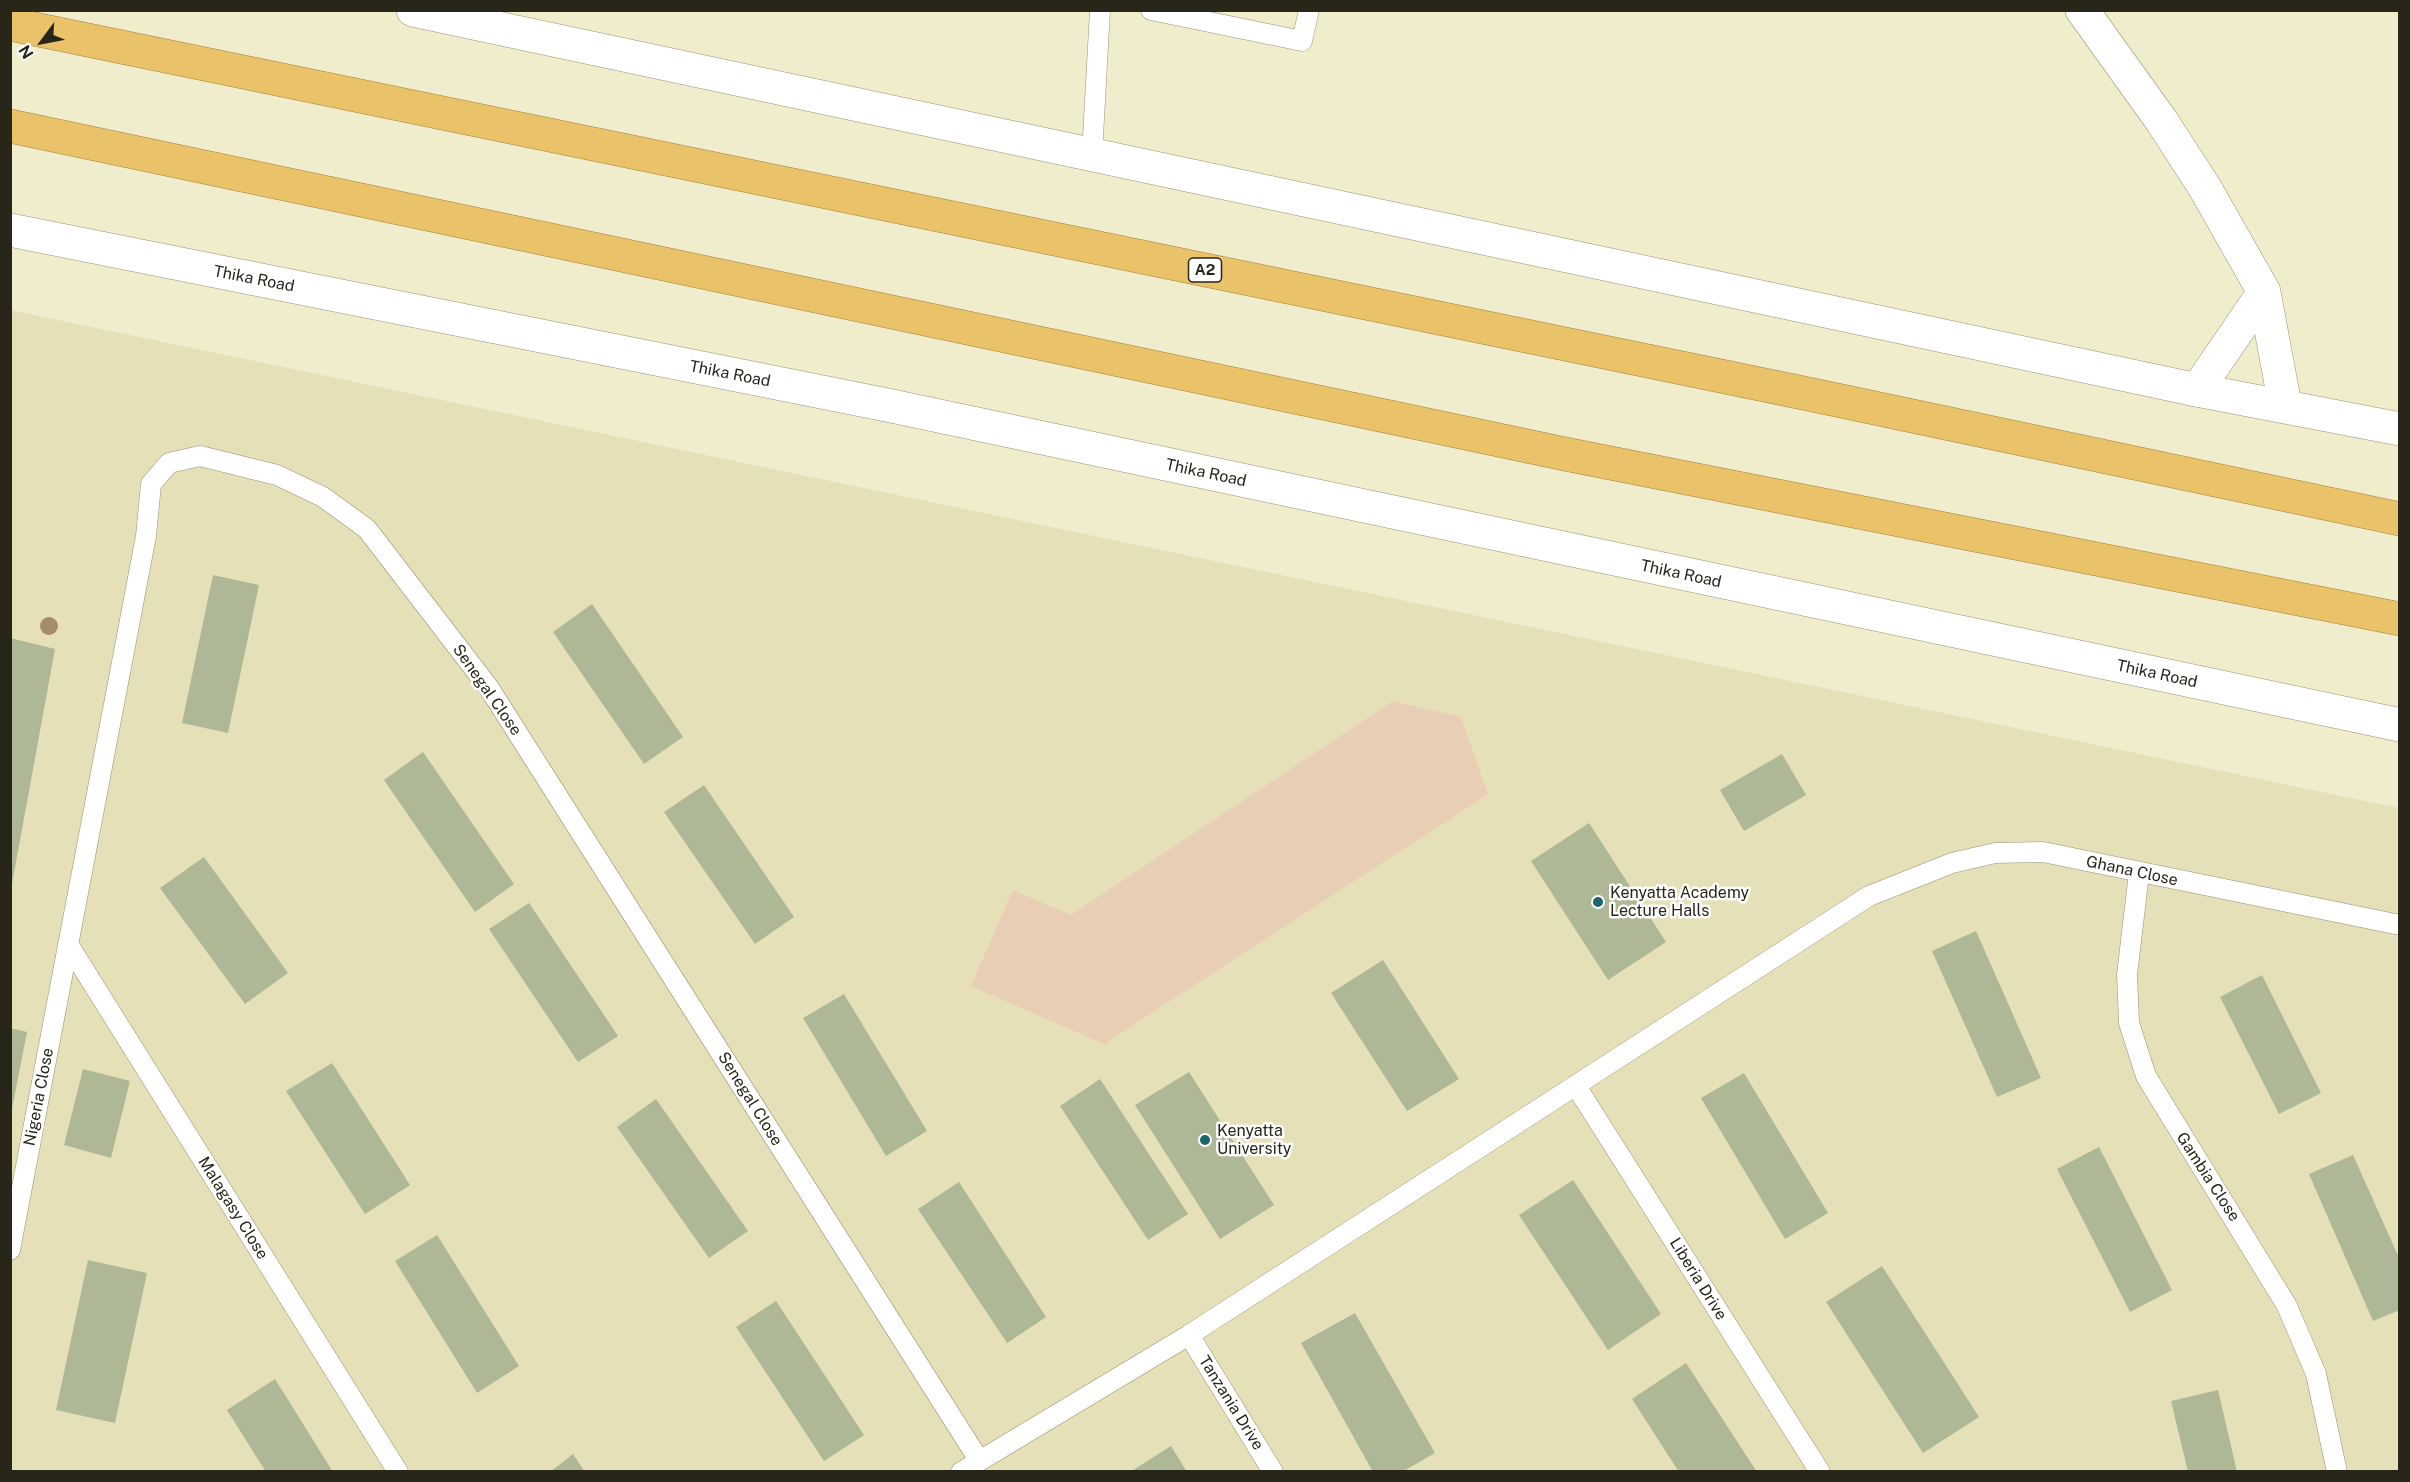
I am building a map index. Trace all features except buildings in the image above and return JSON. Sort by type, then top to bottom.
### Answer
[{"type":"highway","name":"A2","points":[[10,24],[1813,394],[2400,519]]},
{"type":"highway","points":[[10,126],[1565,454],[2400,619]]},
{"type":"main road","points":[[413,10],[2197,390],[2285,405],[2400,429]]},
{"type":"main road","points":[[2082,10],[2161,120],[2205,188],[2264,292],[2285,405]]},
{"type":"main road","name":"Thika Road","points":[[10,230],[887,405],[2400,725]]},
{"type":"main road","points":[[2197,390],[2264,292]]},
{"type":"lane","points":[[1092,155],[1100,10]]},
{"type":"lane","points":[[1150,10],[1302,41],[1309,10]]},
{"type":"lane","name":"Senegal Close","points":[[68,944],[146,536],[151,484],[169,463],[200,456],[277,475],[322,497],[367,530],[489,688],[979,1460]]},
{"type":"lane","name":"Ghana Close","points":[[961,1472],[1189,1335],[1869,896],[1952,862],[1995,853],[2043,852],[2400,925]]},
{"type":"lane","name":"Gambia Close","points":[[2139,873],[2127,975],[2129,1023],[2146,1076],[2287,1306],[2316,1374],[2337,1472]]},
{"type":"lane","name":"Nigeria Close","points":[[10,1250],[68,944]]},
{"type":"lane","name":"Malagasy Close","points":[[68,944],[398,1472]]},
{"type":"lane","name":"Liberia Drive","points":[[1576,1086],[1820,1472]]},
{"type":"lane","name":"Tanzania Drive","points":[[1189,1335],[1273,1472]]},
{"type":"shaded area","name":"Kenyatta University","points":[[10,310],[2399,808],[2399,1471],[11,1471]]},
{"type":"shaded area","points":[[1393,701],[1461,717],[1488,794],[1104,1044],[971,986],[1013,890],[1071,915]]},
{"type":"place","name":"Kenyatta Academy Lecture Halls","points":[[1598,902]]},
{"type":"place","name":"Kenyatta University","points":[[1205,1140]]}]
